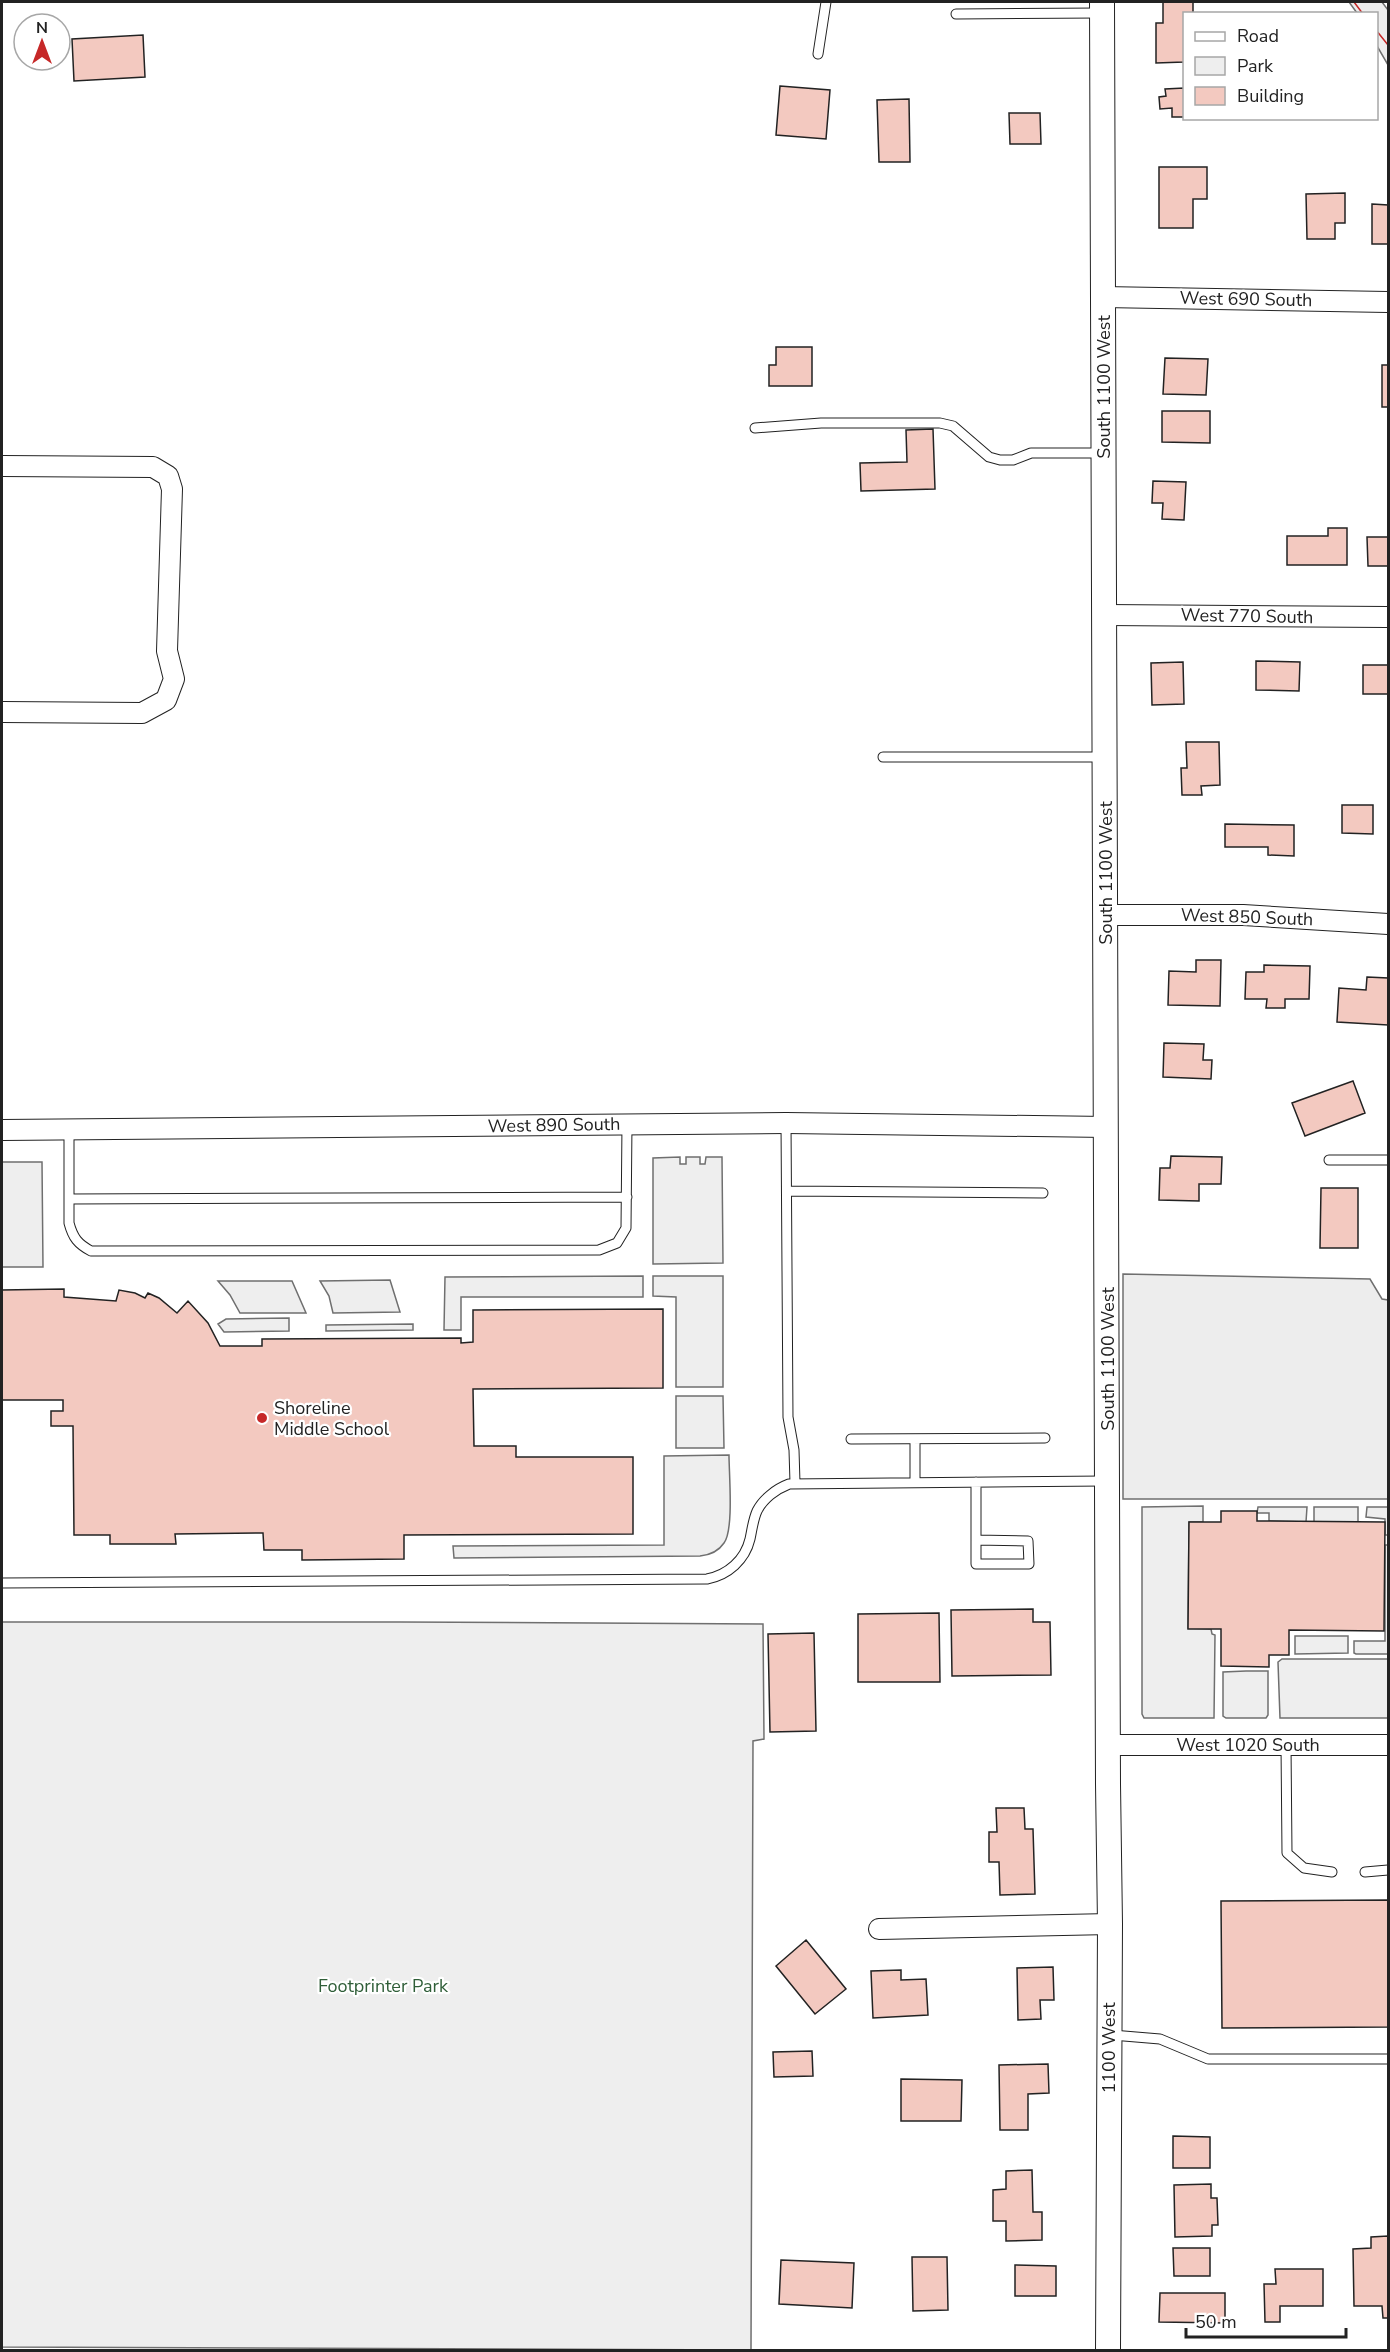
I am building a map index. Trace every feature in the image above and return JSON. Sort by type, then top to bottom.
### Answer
[{"type":"street","name":"South 1100 West","points":[[1102,7],[1108,1745]]},
{"type":"street","name":"West 690 South","points":[[1103,297],[1389,302]]},
{"type":"street","points":[[2,466],[153,467],[168,476],[172,489],[167,651],[174,679],[166,700],[142,713],[2,712]]},
{"type":"street","name":"West 770 South","points":[[1105,615],[1389,617]]},
{"type":"street","name":"West 850 South","points":[[1106,915],[1243,915],[1389,924]]},
{"type":"street","name":"West 890 South","points":[[2,1130],[786,1123],[1107,1128]]},
{"type":"street","name":"West 1020 South","points":[[1108,1745],[1389,1745]]},
{"type":"street","name":"1100 West","points":[[1108,1745],[1110,1924],[1108,2350]]},
{"type":"street","points":[[879,1929],[1110,1924]]},
{"type":"lane","points":[[818,54],[826,2]]},
{"type":"lane","points":[[956,14],[1102,7]]},
{"type":"lane","points":[[755,428],[821,423],[940,423],[953,426],[989,457],[1000,460],[1013,460],[1031,453],[1104,453]]},
{"type":"lane","points":[[883,757],[1105,757]]},
{"type":"lane","points":[[786,1123],[788,1417],[794,1450],[795,1483]]},
{"type":"lane","points":[[69,1129],[69,1223],[72,1236],[80,1245],[91,1251],[599,1250],[609,1247],[623,1236],[626,1228],[627,1124]]},
{"type":"lane","points":[[1329,1160],[1389,1160]]},
{"type":"lane","points":[[788,1191],[1043,1193]]},
{"type":"lane","points":[[69,1199],[627,1197]]},
{"type":"lane","points":[[851,1439],[1045,1438]]},
{"type":"lane","points":[[915,1439],[915,1482]]},
{"type":"lane","points":[[2,1583],[707,1579],[725,1572],[739,1561],[748,1546],[754,1518],[760,1506],[778,1490],[795,1483],[1107,1480]]},
{"type":"lane","points":[[976,1482],[976,1540],[976,1564],[1029,1564],[1028,1541],[976,1540]]},
{"type":"lane","points":[[1286,1745],[1287,1853],[1304,1868],[1332,1872]]},
{"type":"lane","points":[[1365,1872],[1389,1870]]},
{"type":"lane","points":[[1109,2035],[1160,2039],[1208,2060],[1389,2059]]},
{"type":"green space","points":[[1349,2],[1382,2],[1388,10],[1388,65],[1378,48],[1378,12],[1356,12]]},
{"type":"green space","points":[[680,1157],[680,1164],[686,1164],[686,1157],[700,1157],[700,1164],[705,1164],[706,1157],[722,1157],[723,1263],[653,1264],[653,1158]]},
{"type":"green space","points":[[2,1162],[42,1162],[43,1267],[2,1267]]},
{"type":"green space","points":[[643,1276],[643,1297],[461,1297],[461,1330],[444,1330],[445,1277]]},
{"type":"green space","points":[[653,1276],[723,1276],[723,1387],[676,1387],[676,1297],[653,1296]]},
{"type":"green space","points":[[390,1280],[400,1312],[333,1313],[329,1296],[320,1281]]},
{"type":"green space","points":[[218,1281],[292,1281],[306,1313],[240,1313],[230,1295]]},
{"type":"green space","points":[[289,1318],[289,1331],[224,1332],[218,1324],[226,1319]]},
{"type":"green space","points":[[413,1324],[413,1330],[326,1331],[326,1325]]},
{"type":"green space","points":[[676,1396],[723,1396],[724,1448],[676,1448]]},
{"type":"green space","points":[[729,1455],[729,1526],[724,1543],[710,1554],[700,1556],[454,1558],[453,1546],[664,1545],[664,1456]]},
{"type":"green space","points":[[1203,1506],[1203,1522],[1189,1522],[1188,1628],[1211,1629],[1212,1634],[1215,1635],[1214,1718],[1144,1718],[1142,1714],[1142,1507]]},
{"type":"green space","points":[[1258,1507],[1307,1507],[1306,1522],[1269,1521],[1269,1513],[1257,1513]]},
{"type":"green space","points":[[1314,1507],[1358,1507],[1358,1522],[1314,1522]]},
{"type":"green space","points":[[1367,1507],[1388,1507],[1388,1535],[1385,1535],[1385,1519],[1366,1517]]},
{"type":"green space","points":[[1385,1545],[1388,1545],[1388,1654],[1356,1654],[1354,1653],[1354,1641],[1385,1641]]},
{"type":"green space","name":"Footprinter Park","points":[[2,1622],[763,1624],[764,1739],[753,1741],[751,2350],[2,2347]]},
{"type":"green space","points":[[1295,1636],[1348,1636],[1348,1653],[1295,1654]]},
{"type":"green space","points":[[1282,1659],[1388,1659],[1388,1718],[1280,1718],[1278,1662]]},
{"type":"green space","points":[[1268,1671],[1268,1715],[1266,1718],[1226,1718],[1223,1716],[1223,1672]]},
{"type":"shaded area","points":[[1123,1274],[1370,1279],[1382,1299],[1388,1300],[1388,1499],[1123,1499]]},
{"type":"building","points":[[1163,2],[1193,2],[1193,12],[1183,12],[1183,62],[1156,63],[1156,23],[1163,23]]},
{"type":"building","points":[[143,35],[145,77],[74,81],[72,39]]},
{"type":"building","points":[[780,86],[830,90],[826,139],[776,135]]},
{"type":"building","points":[[1183,88],[1183,117],[1172,117],[1172,108],[1160,109],[1159,97],[1166,96],[1165,89]]},
{"type":"building","points":[[909,99],[910,162],[879,162],[877,100]]},
{"type":"building","points":[[1009,113],[1040,113],[1041,144],[1010,144]]},
{"type":"building","points":[[1159,167],[1207,167],[1207,199],[1193,199],[1193,228],[1159,228]]},
{"type":"building","points":[[1345,193],[1345,223],[1335,223],[1335,239],[1307,239],[1306,194]]},
{"type":"building","points":[[1372,204],[1388,205],[1388,244],[1372,244]]},
{"type":"building","points":[[776,347],[812,347],[812,386],[769,386],[769,365],[776,365]]},
{"type":"building","points":[[1165,358],[1208,359],[1206,395],[1163,394]]},
{"type":"building","points":[[1382,365],[1388,365],[1388,407],[1382,407]]},
{"type":"building","points":[[1162,411],[1210,411],[1210,443],[1162,442]]},
{"type":"building","points":[[933,429],[935,489],[861,491],[860,463],[907,462],[906,430]]},
{"type":"building","points":[[1153,481],[1186,482],[1184,520],[1162,519],[1163,503],[1152,503]]},
{"type":"building","points":[[1328,528],[1347,528],[1347,565],[1287,565],[1287,536],[1328,536]]},
{"type":"building","points":[[1367,537],[1388,537],[1388,566],[1368,566]]},
{"type":"building","points":[[1256,661],[1300,662],[1299,691],[1256,690]]},
{"type":"building","points":[[1183,662],[1184,704],[1152,705],[1151,663]]},
{"type":"building","points":[[1363,665],[1388,665],[1388,694],[1363,694]]},
{"type":"building","points":[[1186,742],[1219,742],[1220,785],[1201,786],[1202,795],[1182,795],[1181,768],[1187,768]]},
{"type":"building","points":[[1342,805],[1373,805],[1373,834],[1342,833]]},
{"type":"building","points":[[1225,824],[1294,825],[1294,856],[1268,855],[1268,847],[1225,847]]},
{"type":"building","points":[[1196,960],[1221,960],[1220,1006],[1168,1005],[1169,971],[1196,972]]},
{"type":"building","points":[[1264,965],[1310,966],[1309,999],[1285,999],[1285,1008],[1266,1008],[1267,999],[1245,999],[1246,972],[1264,972]]},
{"type":"building","points":[[1367,977],[1388,978],[1388,1025],[1337,1022],[1339,988],[1366,990]]},
{"type":"building","points":[[1164,1043],[1204,1044],[1203,1060],[1212,1060],[1211,1079],[1163,1077]]},
{"type":"building","points":[[1353,1081],[1365,1113],[1305,1136],[1292,1103]]},
{"type":"building","points":[[1171,1156],[1222,1157],[1221,1184],[1199,1184],[1199,1201],[1159,1200],[1160,1168],[1170,1168]]},
{"type":"building","points":[[1321,1188],[1358,1188],[1358,1248],[1320,1248]]},
{"type":"building","name":"Shoreline Middle School","points":[[64,1289],[64,1297],[116,1301],[119,1290],[135,1293],[145,1298],[148,1293],[159,1298],[177,1313],[188,1301],[208,1323],[220,1346],[262,1346],[262,1339],[461,1338],[461,1343],[473,1342],[473,1310],[663,1309],[663,1388],[473,1389],[474,1446],[516,1446],[516,1457],[633,1457],[633,1534],[404,1535],[404,1559],[302,1560],[302,1550],[264,1550],[263,1533],[175,1534],[176,1544],[110,1544],[110,1535],[74,1535],[73,1426],[51,1426],[51,1411],[63,1411],[63,1400],[2,1400],[2,1290]]},
{"type":"building","points":[[1221,1511],[1257,1511],[1257,1521],[1385,1522],[1384,1631],[1289,1630],[1289,1655],[1269,1655],[1269,1667],[1221,1666],[1221,1629],[1188,1629],[1189,1522],[1221,1522]]},
{"type":"building","points":[[1033,1609],[1033,1622],[1050,1622],[1051,1675],[952,1676],[951,1610]]},
{"type":"building","points":[[939,1613],[940,1682],[858,1682],[858,1614]]},
{"type":"building","points":[[814,1633],[816,1731],[770,1732],[768,1634]]},
{"type":"building","points":[[996,1808],[1024,1808],[1025,1829],[1033,1829],[1035,1894],[1000,1895],[999,1862],[989,1862],[989,1832],[997,1832]]},
{"type":"building","points":[[1388,1900],[1388,2027],[1222,2028],[1221,1901]]},
{"type":"building","points":[[806,1940],[846,1989],[815,2014],[776,1966]]},
{"type":"building","points":[[1053,1967],[1054,2000],[1040,2000],[1041,2019],[1018,2020],[1017,1968]]},
{"type":"building","points":[[901,1970],[901,1980],[926,1979],[928,2015],[873,2018],[871,1971]]},
{"type":"building","points":[[812,2051],[813,2076],[774,2077],[773,2052]]},
{"type":"building","points":[[1048,2064],[1049,2093],[1028,2094],[1028,2130],[1000,2130],[999,2065]]},
{"type":"building","points":[[901,2079],[962,2080],[961,2121],[901,2121]]},
{"type":"building","points":[[1173,2136],[1210,2137],[1210,2168],[1173,2168]]},
{"type":"building","points":[[1032,2170],[1033,2212],[1042,2212],[1042,2240],[1006,2241],[1006,2221],[993,2221],[993,2190],[1006,2189],[1006,2171]]},
{"type":"building","points":[[1211,2184],[1211,2198],[1217,2198],[1218,2225],[1212,2225],[1212,2236],[1175,2237],[1174,2185]]},
{"type":"building","points":[[1388,2236],[1388,2318],[1383,2318],[1382,2306],[1354,2306],[1353,2249],[1371,2248],[1371,2237]]},
{"type":"building","points":[[1173,2248],[1210,2248],[1210,2276],[1174,2276]]},
{"type":"building","points":[[912,2257],[947,2257],[948,2310],[913,2311]]},
{"type":"building","points":[[781,2260],[854,2263],[852,2308],[779,2304]]},
{"type":"building","points":[[1015,2265],[1056,2266],[1056,2296],[1015,2296]]},
{"type":"building","points":[[1275,2269],[1323,2269],[1323,2306],[1280,2306],[1280,2322],[1265,2322],[1264,2284],[1276,2284]]},
{"type":"building","points":[[1160,2293],[1225,2293],[1225,2323],[1159,2322]]},
{"type":"power","points":[[1354,2],[1362,12]]},
{"type":"power","points":[[1378,32],[1388,45]]},
{"type":"place","name":"Shoreline Middle School","points":[[262,1418]]}]
